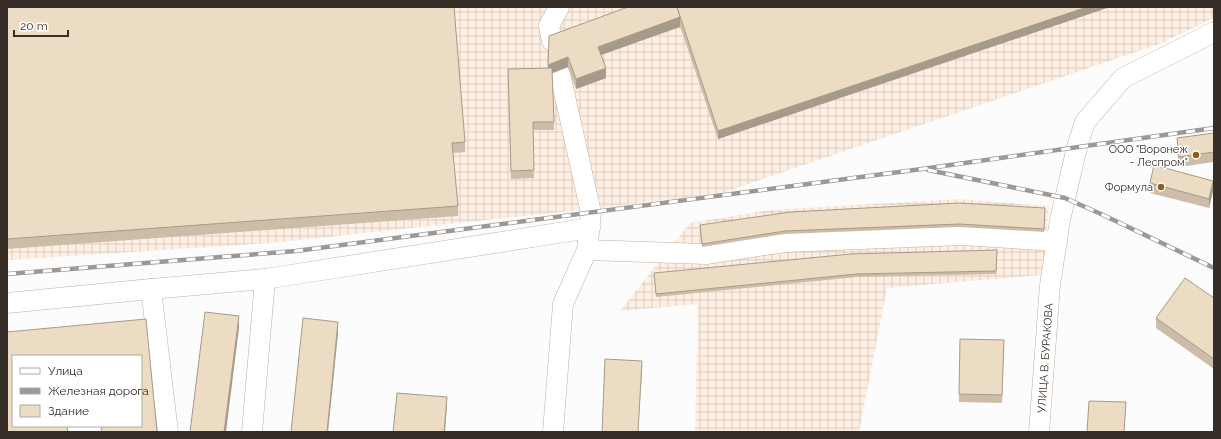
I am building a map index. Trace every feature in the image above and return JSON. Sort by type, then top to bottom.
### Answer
[{"type":"street","points":[[552,41],[549,26],[559,7]]},
{"type":"street","name":"УЛИЦА В. БУРАКОВА","points":[[1039,432],[1050,285],[1062,213],[1077,147],[1085,122],[1123,78],[1214,32]]},
{"type":"street","points":[[553,432],[563,304],[587,250],[591,209],[560,74]]},
{"type":"street","points":[[7,303],[264,279],[590,228]]},
{"type":"street","points":[[587,250],[706,254],[785,242],[962,235],[1057,242]]},
{"type":"street","points":[[252,432],[264,279]]},
{"type":"street","points":[[151,289],[168,432]]},
{"type":"shaded area","points":[[7,7],[1214,7],[1214,18],[1159,44],[722,193],[591,209],[271,243],[7,260]]},
{"type":"shaded area","points":[[959,199],[1049,206],[1042,275],[887,288],[859,432],[695,432],[698,304],[620,311],[690,223],[770,210]]},
{"type":"building","points":[[7,7],[454,7],[465,142],[452,143],[458,206],[7,239]]},
{"type":"building","points":[[628,7],[677,7],[680,17],[598,47],[606,68],[576,79],[568,57],[548,65],[549,36]]},
{"type":"building","points":[[677,7],[1087,7],[718,131]]},
{"type":"building","points":[[552,68],[554,122],[533,122],[534,170],[511,171],[508,69]]},
{"type":"building","points":[[1214,133],[1214,152],[1179,157],[1177,138]]},
{"type":"building","points":[[1154,165],[1213,181],[1209,199],[1150,183]]},
{"type":"building","points":[[959,203],[1045,208],[1044,229],[959,224],[785,231],[702,244],[700,225],[791,212]]},
{"type":"building","points":[[997,250],[996,271],[857,274],[656,294],[654,273],[851,254]]},
{"type":"building","points":[[1185,278],[1214,298],[1214,359],[1156,318]]},
{"type":"building","points":[[205,312],[239,316],[224,432],[190,432]]},
{"type":"building","points":[[303,318],[338,322],[327,432],[291,432]]},
{"type":"building","points":[[146,319],[157,432],[102,432],[101,427],[142,427],[142,355],[12,355],[12,427],[67,427],[68,432],[7,432],[7,332]]},
{"type":"building","points":[[960,339],[1004,340],[1002,395],[959,394]]},
{"type":"building","points":[[605,359],[642,361],[638,432],[602,432]]},
{"type":"building","points":[[397,393],[447,397],[444,432],[393,432]]},
{"type":"building","points":[[1089,401],[1126,402],[1124,432],[1087,432]]},
{"type":"railway","points":[[7,274],[296,251],[922,169],[1214,128]]},
{"type":"railway","points":[[928,170],[1065,198],[1214,268]]},
{"type":"place","name":"ООО \"Воронеж - Леспром\"","points":[[1196,155]]},
{"type":"place","name":"Формула","points":[[1161,187]]}]
